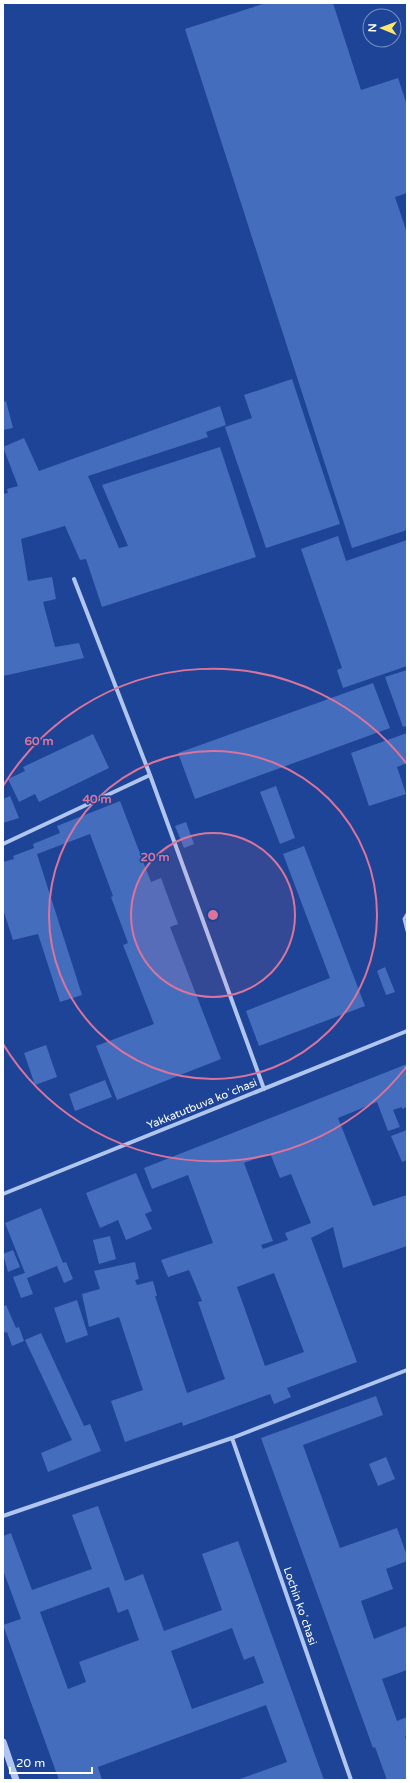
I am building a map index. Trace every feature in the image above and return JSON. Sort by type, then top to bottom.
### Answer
[{"type":"street","points":[[74,579],[150,775],[264,1089]]},
{"type":"street","points":[[3,844],[150,775]]},
{"type":"street","name":"Yakkatutbuva koʻchasi","points":[[3,1194],[407,1031]]},
{"type":"street","points":[[3,1516],[232,1438],[407,1370]]},
{"type":"street","name":"Lochin koʻchasi","points":[[232,1438],[351,1780]]},
{"type":"street","points":[[3,1742],[16,1780]]},
{"type":"lane","points":[[407,914],[404,918],[407,931]]},
{"type":"building","points":[[266,3],[333,3],[361,90],[398,78],[407,105],[407,193],[395,197],[407,233],[407,530],[352,548],[185,29]]},
{"type":"building","points":[[292,379],[340,524],[266,548],[225,427],[252,418],[244,395]]},
{"type":"building","points":[[6,401],[13,428],[3,430],[3,402]]},
{"type":"building","points":[[220,406],[226,425],[206,432],[208,437],[88,476],[119,548],[128,546],[102,485],[220,447],[256,557],[102,607],[86,559],[80,560],[65,526],[21,539],[28,581],[52,577],[56,599],[43,602],[55,647],[79,643],[84,658],[3,676],[3,494],[8,493],[7,489],[18,486],[3,447],[24,438],[39,471]]},
{"type":"building","points":[[338,536],[346,561],[407,540],[407,666],[343,688],[337,670],[342,668],[301,549]]},
{"type":"building","points":[[407,670],[407,726],[403,727],[385,677]]},
{"type":"building","points":[[373,683],[390,728],[195,799],[178,753]]},
{"type":"building","points":[[407,733],[407,763],[397,767],[406,794],[369,806],[351,753]]},
{"type":"building","points":[[93,734],[109,768],[39,802],[35,794],[19,802],[8,779],[25,771],[23,767]]},
{"type":"building","points":[[276,786],[295,838],[280,844],[260,792]]},
{"type":"building","points":[[10,796],[19,818],[3,823],[3,799]]},
{"type":"building","points":[[120,801],[151,882],[161,878],[178,924],[170,927],[221,1059],[117,1100],[96,1046],[154,1024],[123,945],[128,943],[111,897],[113,896],[90,834],[37,854],[82,995],[60,1002],[38,934],[13,940],[3,909],[3,862],[14,859],[13,856],[34,848],[33,844],[60,833],[57,826]]},
{"type":"building","points":[[186,822],[194,844],[184,848],[175,826]]},
{"type":"building","points":[[304,846],[365,1006],[259,1046],[246,1011],[330,978],[283,854]]},
{"type":"building","points":[[385,967],[395,992],[386,995],[377,971]]},
{"type":"building","points":[[46,1045],[57,1077],[35,1085],[24,1053]]},
{"type":"building","points":[[407,1064],[407,1107],[393,1110],[400,1127],[388,1131],[377,1102],[338,1118],[373,1206],[407,1195],[407,1246],[343,1268],[333,1227],[311,1238],[357,1362],[287,1388],[291,1397],[274,1404],[270,1394],[183,1426],[182,1422],[125,1442],[111,1401],[143,1390],[119,1317],[89,1327],[82,1294],[100,1289],[94,1271],[135,1262],[139,1279],[135,1280],[137,1285],[153,1281],[157,1296],[155,1296],[187,1393],[225,1379],[198,1302],[202,1301],[189,1270],[168,1277],[161,1260],[213,1243],[188,1175],[152,1189],[144,1168]],"holes":[[[270,1153],[280,1178],[291,1174],[311,1223],[285,1233],[288,1240],[263,1249],[261,1245],[273,1241],[244,1163]],[[274,1273],[304,1352],[265,1366],[237,1287]]]},
{"type":"building","points":[[105,1080],[112,1097],[75,1111],[69,1094]]},
{"type":"building","points":[[407,1130],[407,1160],[402,1162],[391,1136]]},
{"type":"building","points":[[136,1173],[152,1211],[145,1214],[152,1229],[126,1240],[118,1220],[100,1228],[86,1193]]},
{"type":"building","points":[[41,1208],[63,1263],[66,1262],[73,1279],[64,1283],[57,1266],[27,1278],[33,1294],[21,1298],[13,1277],[25,1273],[5,1223]]},
{"type":"building","points":[[110,1236],[116,1259],[99,1264],[93,1240]]},
{"type":"building","points":[[13,1250],[20,1267],[8,1272],[3,1254]]},
{"type":"building","points":[[77,1300],[88,1335],[66,1343],[54,1308]]},
{"type":"building","points":[[6,1305],[16,1328],[19,1327],[24,1341],[12,1346],[7,1332],[3,1333],[3,1307]]},
{"type":"building","points":[[41,1333],[84,1426],[90,1424],[101,1451],[48,1472],[41,1453],[72,1440],[25,1340]]},
{"type":"building","points":[[376,1396],[383,1415],[303,1445],[340,1548],[397,1528],[407,1556],[407,1561],[386,1569],[393,1589],[361,1601],[374,1639],[407,1626],[407,1670],[382,1679],[397,1721],[407,1717],[407,1735],[405,1736],[407,1743],[407,1780],[387,1780],[375,1747],[373,1748],[261,1438]]},
{"type":"building","points":[[386,1457],[395,1479],[378,1486],[369,1464]]},
{"type":"building","points":[[98,1506],[125,1581],[143,1574],[164,1631],[222,1610],[202,1554],[238,1541],[324,1780],[237,1780],[287,1762],[266,1705],[98,1767],[102,1780],[59,1780],[3,1625],[21,1619],[3,1570],[3,1536],[11,1533],[32,1590],[92,1569],[72,1515]],"holes":[[[109,1587],[118,1613],[128,1609],[139,1640],[79,1662],[86,1682],[68,1689],[40,1612]],[[232,1628],[244,1660],[254,1656],[264,1683],[192,1709],[171,1651]]]}]
